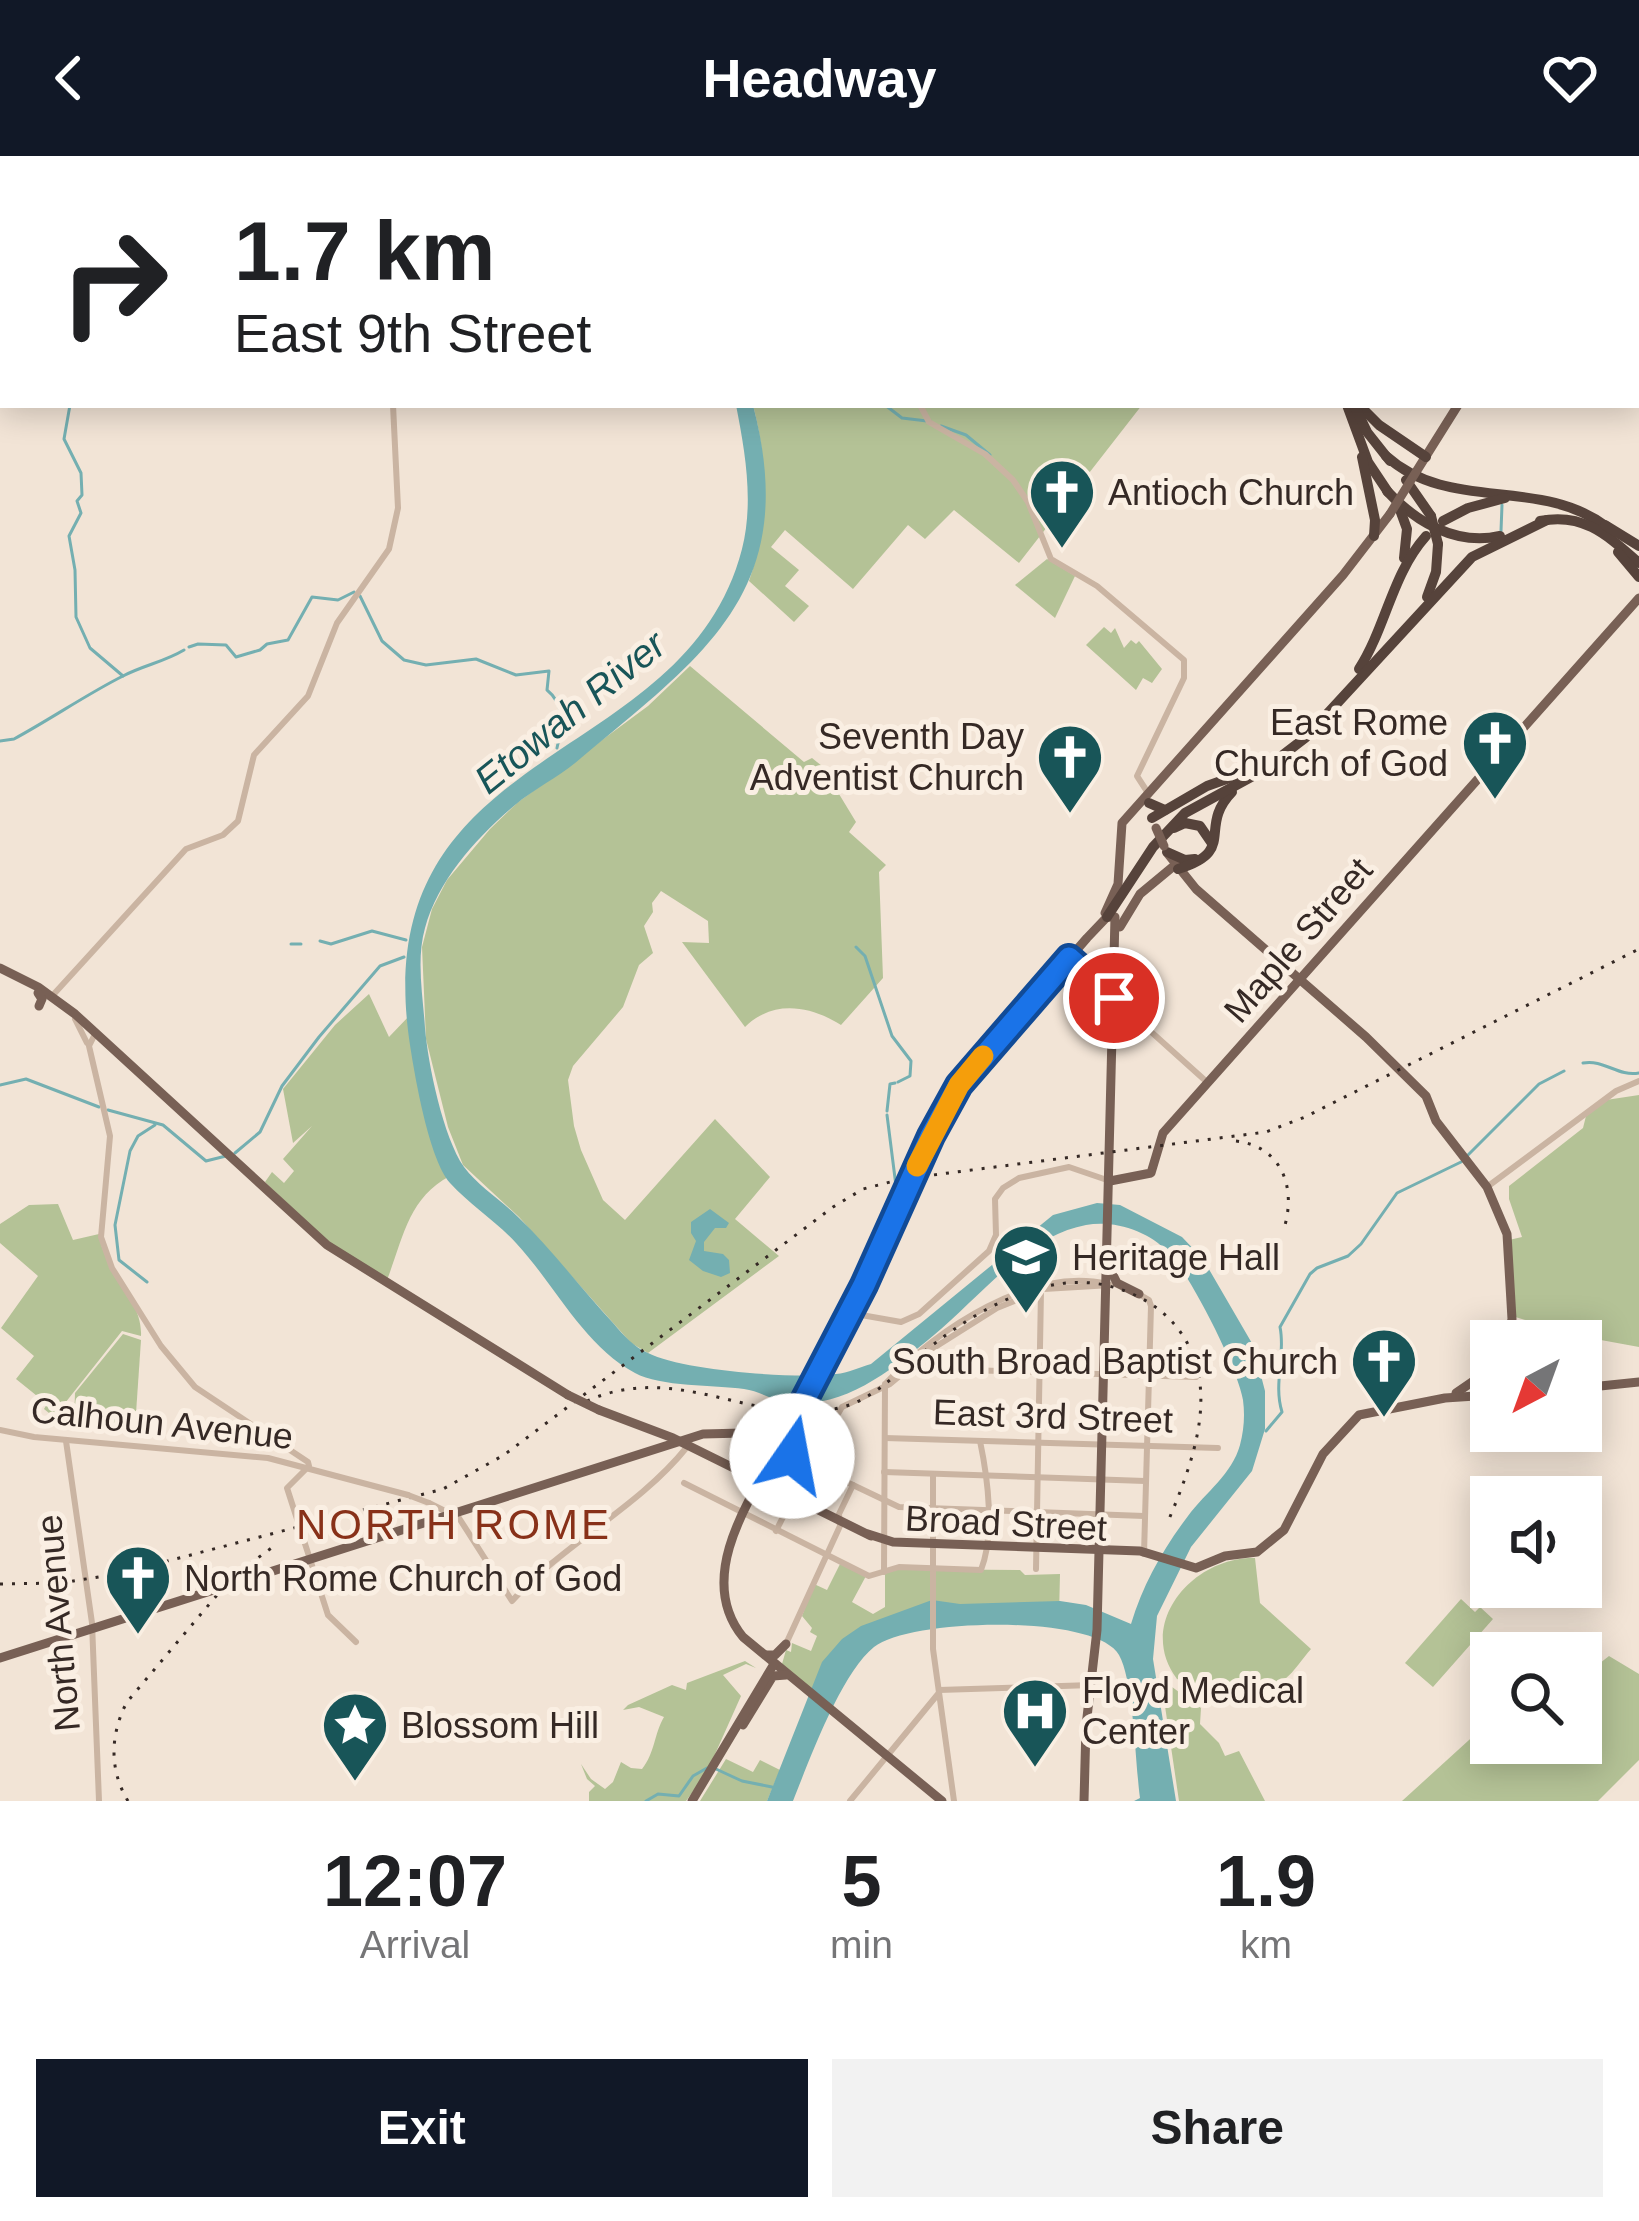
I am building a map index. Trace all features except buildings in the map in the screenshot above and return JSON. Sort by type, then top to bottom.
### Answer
[{"type":"highway","points":[[1354,408],[1383,519],[1374,536]]},
{"type":"highway","points":[[1356,408],[1372,440],[1437,519],[1434,581],[1408,624]]},
{"type":"highway","points":[[1358,408],[1426,457]]},
{"type":"highway","points":[[1372,440],[1369,426],[1379,425]]},
{"type":"highway","points":[[1358,436],[1402,514],[1408,536],[1382,643]]},
{"type":"highway","points":[[1386,456],[1409,474],[1444,488],[1557,501],[1639,555]]},
{"type":"highway","points":[[1387,490],[1429,525],[1466,537],[1495,537],[1564,518],[1600,526],[1639,577]]},
{"type":"highway","points":[[1390,602],[1409,559],[1437,519],[1520,496]]},
{"type":"highway","points":[[1180,870],[1212,851],[1215,818],[1228,795],[1314,729],[1382,643],[1408,624],[1472,557],[1547,520]]},
{"type":"highway","points":[[1154,821],[1185,813],[1256,771]]},
{"type":"highway","points":[[1101,923],[1154,821],[1165,810],[1216,782],[1256,771]]},
{"type":"highway","points":[[1101,923],[1165,827],[1187,808],[1256,771]]},
{"type":"highway","points":[[1154,821],[1204,829],[1211,841],[1207,851],[1180,870]]},
{"type":"highway","points":[[1154,821],[1180,870]]},
{"type":"main road","points":[[1383,519],[1456,408]]},
{"type":"main road","points":[[766,1674],[768,1665],[729,1615],[722,1585],[724,1557],[850,1313],[959,1085],[1101,923],[1118,884],[1120,827],[1154,821],[1374,536]]},
{"type":"main road","name":"Maple Street","points":[[1110,1181],[1151,1174],[1163,1132],[1639,595]]},
{"type":"main road","points":[[1116,937],[1129,909],[1148,886],[1180,870],[1424,1093],[1435,1118],[1487,1187],[1508,1239],[1512,1320]]},
{"type":"main road","points":[[1101,923],[1115,917],[1110,1237],[1102,1291],[1106,1300]]},
{"type":"main road","points":[[0,970],[43,1000],[51,999]]},
{"type":"main road","points":[[0,970],[51,999],[75,1019],[327,1245],[566,1396]]},
{"type":"main road","points":[[51,999],[313,1240],[566,1396],[661,1440],[658,1450]]},
{"type":"main road","points":[[1104,1280],[1138,1294]]},
{"type":"main road","points":[[1084,1801],[1098,1597],[1104,1280]]},
{"type":"main road","points":[[1104,1280],[1105,1352]]},
{"type":"main road","points":[[1602,1386],[1639,1382]]},
{"type":"main road","points":[[1462,1394],[1470,1387]]},
{"type":"main road","points":[[1462,1394],[1470,1394]]},
{"type":"main road","name":"Broad Street","points":[[684,1445],[884,1541],[1149,1554],[1199,1567],[1226,1556],[1257,1552],[1275,1538],[1289,1524],[1323,1454],[1359,1415],[1462,1394]]},
{"type":"main road","points":[[597,1412],[684,1445]]},
{"type":"main road","points":[[634,1428],[684,1445],[722,1431],[779,1449],[809,1465],[793,1498]]},
{"type":"main road","points":[[0,1658],[658,1450],[722,1436],[754,1438]]},
{"type":"main road","points":[[785,1437],[792,1456]]},
{"type":"main road","points":[[701,1440],[698,1447],[705,1454]]},
{"type":"main road","points":[[734,1468],[753,1482],[754,1495]]},
{"type":"main road","points":[[743,1637],[942,1801]]},
{"type":"main road","points":[[763,1654],[773,1656],[784,1648]]},
{"type":"main road","points":[[784,1648],[781,1664],[799,1685]]},
{"type":"main road","points":[[723,1757],[775,1664]]},
{"type":"main road","points":[[743,1725],[775,1664]]},
{"type":"main road","points":[[695,1801],[772,1676],[787,1676]]},
{"type":"street","points":[[51,999],[186,849],[223,835],[238,821],[253,757],[308,696],[337,623],[392,541],[398,508],[393,408]]},
{"type":"street","points":[[922,408],[932,424],[985,454],[1013,480],[1028,502],[1051,559],[1097,586],[1184,660],[1186,672],[1137,776],[1154,821]]},
{"type":"street","points":[[1069,958],[1208,1083]]},
{"type":"street","points":[[93,1038],[110,1136],[101,1237],[112,1268],[163,1349],[195,1388],[309,1466],[287,1488],[328,1616],[356,1642]]},
{"type":"street","points":[[1487,1187],[1616,1090],[1639,1081]]},
{"type":"street","points":[[850,1313],[901,1322],[920,1314],[989,1251],[996,1235],[995,1199],[1019,1178],[1069,1168],[1110,1181]]},
{"type":"street","points":[[898,1507],[809,1465],[836,1412],[885,1384],[941,1337],[1004,1298],[1041,1287],[1104,1280]]},
{"type":"street","points":[[1036,1569],[1041,1287]]},
{"type":"street","points":[[1138,1294],[1150,1301],[1144,1516],[1149,1554]]},
{"type":"street","points":[[964,1370],[1196,1377]]},
{"type":"street","points":[[884,1568],[885,1384]]},
{"type":"street","name":"Calhoun Avenue","points":[[0,1430],[258,1456],[309,1466],[454,1514]]},
{"type":"street","name":"East 3rd Street","points":[[885,1438],[1219,1448]]},
{"type":"street","name":"North Avenue","points":[[66,1440],[92,1627],[99,1801]]},
{"type":"street","points":[[683,1484],[868,1576],[884,1568],[984,1569],[987,1476],[980,1441]]},
{"type":"street","points":[[454,1514],[512,1601],[542,1568],[674,1464],[684,1445]]},
{"type":"street","points":[[884,1472],[1145,1481]]},
{"type":"street","points":[[933,1474],[933,1637],[954,1801]]},
{"type":"street","points":[[775,1664],[840,1526],[853,1485]]},
{"type":"street","points":[[776,1531],[793,1498]]},
{"type":"street","points":[[884,1519],[886,1509],[898,1507],[1144,1516]]},
{"type":"street","points":[[938,1690],[1092,1684]]},
{"type":"street","points":[[850,1801],[936,1700],[938,1690]]},
{"type":"green space","points":[[754,408],[1140,408],[1019,563],[954,510],[925,539],[908,525],[853,589],[785,530],[771,547],[799,570],[785,586],[809,606],[794,622],[749,581],[760,538],[762,449]]},
{"type":"green space","points":[[1047,559],[1075,576],[1055,618],[1015,585]]},
{"type":"green space","points":[[1104,627],[1111,633],[1115,628],[1124,648],[1131,640],[1139,641],[1162,669],[1152,683],[1143,678],[1136,690],[1086,645]]},
{"type":"green space","points":[[690,666],[804,762],[812,758],[822,766],[856,822],[849,832],[886,865],[879,872],[883,978],[841,1025],[792,1008],[768,1012],[745,1027],[682,942],[709,943],[708,921],[661,891],[652,903],[653,912],[644,926],[653,953],[639,965],[623,1007],[573,1066],[568,1080],[581,1150],[603,1200],[625,1220],[715,1119],[770,1177],[735,1219],[779,1256],[648,1353],[631,1343],[519,1217],[463,1165],[448,1127],[426,1039],[422,947],[432,909],[447,880],[490,829],[517,803],[648,706]]},
{"type":"green space","points":[[369,994],[389,1037],[411,1014],[450,1176],[416,1208],[387,1280],[332,1246],[265,1182],[272,1172],[284,1183],[294,1171],[283,1159],[312,1126],[293,1143],[283,1089],[335,1025]]},
{"type":"green space","points":[[1639,1095],[1639,1347],[1602,1340],[1602,1320],[1512,1316],[1509,1240],[1522,1237],[1509,1186],[1583,1128],[1587,1112],[1606,1100]]},
{"type":"green space","points":[[58,1204],[73,1240],[99,1234],[108,1261],[136,1310],[141,1336],[122,1331],[54,1417],[44,1409],[47,1404],[16,1379],[34,1356],[1,1328],[38,1276],[0,1243],[0,1224],[29,1205]]},
{"type":"green space","points":[[123,1334],[141,1340],[135,1428],[74,1422],[75,1393]]},
{"type":"green space","points":[[1255,1558],[1260,1603],[1311,1649],[1285,1679],[1262,1687],[1216,1687],[1177,1679],[1166,1658],[1163,1636],[1177,1597],[1211,1568]]},
{"type":"green space","points":[[840,1564],[866,1576],[852,1602],[873,1614],[885,1607],[885,1573],[898,1569],[1060,1574],[1059,1615],[906,1620],[848,1644],[819,1697],[782,1664],[792,1643],[811,1651],[817,1636],[802,1616],[814,1584],[827,1590]]},
{"type":"green space","points":[[1461,1599],[1475,1612],[1481,1608],[1493,1619],[1482,1632],[1470,1632],[1470,1645],[1433,1687],[1405,1663]]},
{"type":"green space","points":[[1609,1656],[1639,1674],[1639,1760],[1598,1801],[1402,1801],[1470,1739],[1470,1764],[1602,1764],[1602,1662]]},
{"type":"green space","points":[[745,1661],[756,1668],[746,1664],[723,1675],[741,1696],[707,1772],[686,1801],[589,1801],[595,1786],[581,1764],[605,1789],[621,1762],[642,1769],[650,1757],[664,1717],[639,1707],[623,1710],[628,1705],[672,1685],[686,1690],[687,1683]]},
{"type":"green space","points":[[1161,1679],[1201,1708],[1200,1724],[1225,1756],[1239,1751],[1265,1801],[1179,1801]]},
{"type":"green space","points":[[726,1759],[753,1772],[760,1760],[780,1770],[767,1801],[700,1801]]},
{"type":"water","points":[[737,408],[754,408],[765,469],[764,523],[753,570],[732,611],[668,684],[487,831],[449,876],[431,910],[422,940],[421,978],[429,1061],[443,1119],[456,1154],[470,1174],[530,1229],[630,1341],[665,1359],[712,1369],[818,1375],[871,1364],[1053,1215],[1097,1203],[1120,1205],[1182,1237],[1203,1259],[1253,1345],[1265,1391],[1265,1429],[1252,1471],[1191,1547],[1157,1616],[1153,1659],[1176,1801],[1134,1801],[1140,1798],[1133,1723],[1119,1655],[1103,1642],[1076,1632],[1002,1625],[925,1630],[874,1647],[838,1697],[793,1801],[767,1801],[822,1662],[861,1626],[932,1600],[960,1604],[1060,1601],[1086,1605],[1131,1624],[1170,1541],[1231,1465],[1244,1422],[1243,1400],[1223,1345],[1168,1252],[1141,1233],[1119,1226],[1086,1225],[1064,1231],[1004,1270],[885,1373],[828,1400],[787,1402],[744,1389],[658,1381],[617,1361],[585,1331],[516,1243],[450,1183],[429,1137],[410,1045],[408,944],[434,869],[479,812],[659,678],[709,622],[746,531]]},
{"type":"water","points":[[710,1209],[729,1223],[726,1228],[715,1228],[704,1242],[704,1251],[723,1254],[729,1260],[730,1273],[721,1277],[689,1260],[696,1241],[691,1222]]},
{"type":"waterway","points":[[69,408],[64,439],[81,473],[82,495],[77,501],[81,513],[69,536],[76,617],[90,648],[123,676]]},
{"type":"waterway","points":[[889,408],[902,418],[927,421]]},
{"type":"waterway","points":[[941,426],[966,435],[990,455]]},
{"type":"waterway","points":[[1501,531],[1502,505]]},
{"type":"waterway","points":[[189,647],[226,645],[236,657],[260,650],[288,640],[312,597],[338,600],[354,592]]},
{"type":"waterway","name":"Etowah River","points":[[360,596],[382,641],[404,660],[426,665],[476,659],[516,675],[549,671],[547,690],[561,717],[557,748]]},
{"type":"waterway","points":[[0,741],[14,739],[109,683],[184,650]]},
{"type":"waterway","points":[[320,941],[331,944],[372,931],[406,940]]},
{"type":"waterway","points":[[291,944],[301,944]]},
{"type":"waterway","points":[[856,947],[865,956],[892,1036],[911,1061],[910,1076],[898,1082]]},
{"type":"waterway","points":[[235,1153],[260,1132],[282,1086],[380,966],[404,957]]},
{"type":"waterway","points":[[1583,1063],[1639,1073]]},
{"type":"waterway","points":[[1468,1155],[1539,1084],[1564,1071]]},
{"type":"waterway","points":[[0,1085],[26,1079],[99,1107]]},
{"type":"waterway","points":[[887,1111],[890,1084],[895,1083]]},
{"type":"waterway","points":[[108,1110],[163,1125],[206,1161],[226,1156]]},
{"type":"waterway","points":[[879,1230],[896,1186],[887,1115]]},
{"type":"waterway","points":[[147,1282],[119,1260],[115,1225],[130,1151],[138,1136],[155,1125]]},
{"type":"waterway","points":[[1266,1431],[1282,1412],[1280,1327],[1310,1274],[1348,1256],[1361,1244],[1397,1193],[1461,1162]]},
{"type":"waterway","points":[[646,1801],[658,1794],[679,1796],[693,1776],[707,1768]]},
{"type":"waterway","points":[[716,1769],[772,1787]]},
{"type":"railway","points":[[0,1584],[60,1583],[118,1574],[443,1489],[504,1455],[863,1189],[902,1179],[1266,1132],[1305,1117],[1639,949]]},
{"type":"railway","points":[[1236,1141],[1264,1151],[1281,1170],[1288,1196],[1285,1225]]},
{"type":"railway","points":[[587,1401],[621,1390],[653,1388],[685,1390],[777,1410],[839,1408],[870,1395],[956,1328],[1003,1301],[1053,1285],[1105,1285],[1143,1299],[1168,1317],[1190,1348],[1198,1372],[1201,1398],[1194,1449],[1167,1524]]},
{"type":"railway","points":[[128,1801],[117,1777],[114,1752],[127,1702],[233,1576],[277,1544]]},
{"type":"slow traffic","points":[[917,1166],[959,1085],[983,1056]]},
{"type":"place","name":"Antioch Church","points":[[1062,551]]},
{"type":"place","name":"East Rome Church of God","points":[[1495,802]]},
{"type":"place","name":"Seventh Day Adventist Church","points":[[1070,816]]},
{"type":"place","name":"Heritage Hall","points":[[1026,1316]]},
{"type":"place","name":"South Broad Baptist Church","points":[[1384,1420]]},
{"type":"place","name":"North Rome Church of God","points":[[138,1637]]},
{"type":"place","name":"Floyd Medical Center","points":[[1035,1770]]},
{"type":"place","name":"Blossom Hill","points":[[355,1784]]},
{"type":"district","name":"NORTH ROME","points":[[454,1524]]},
{"type":"route","points":[[792,1456],[785,1437],[959,1085],[1069,958],[1114,998]]}]
